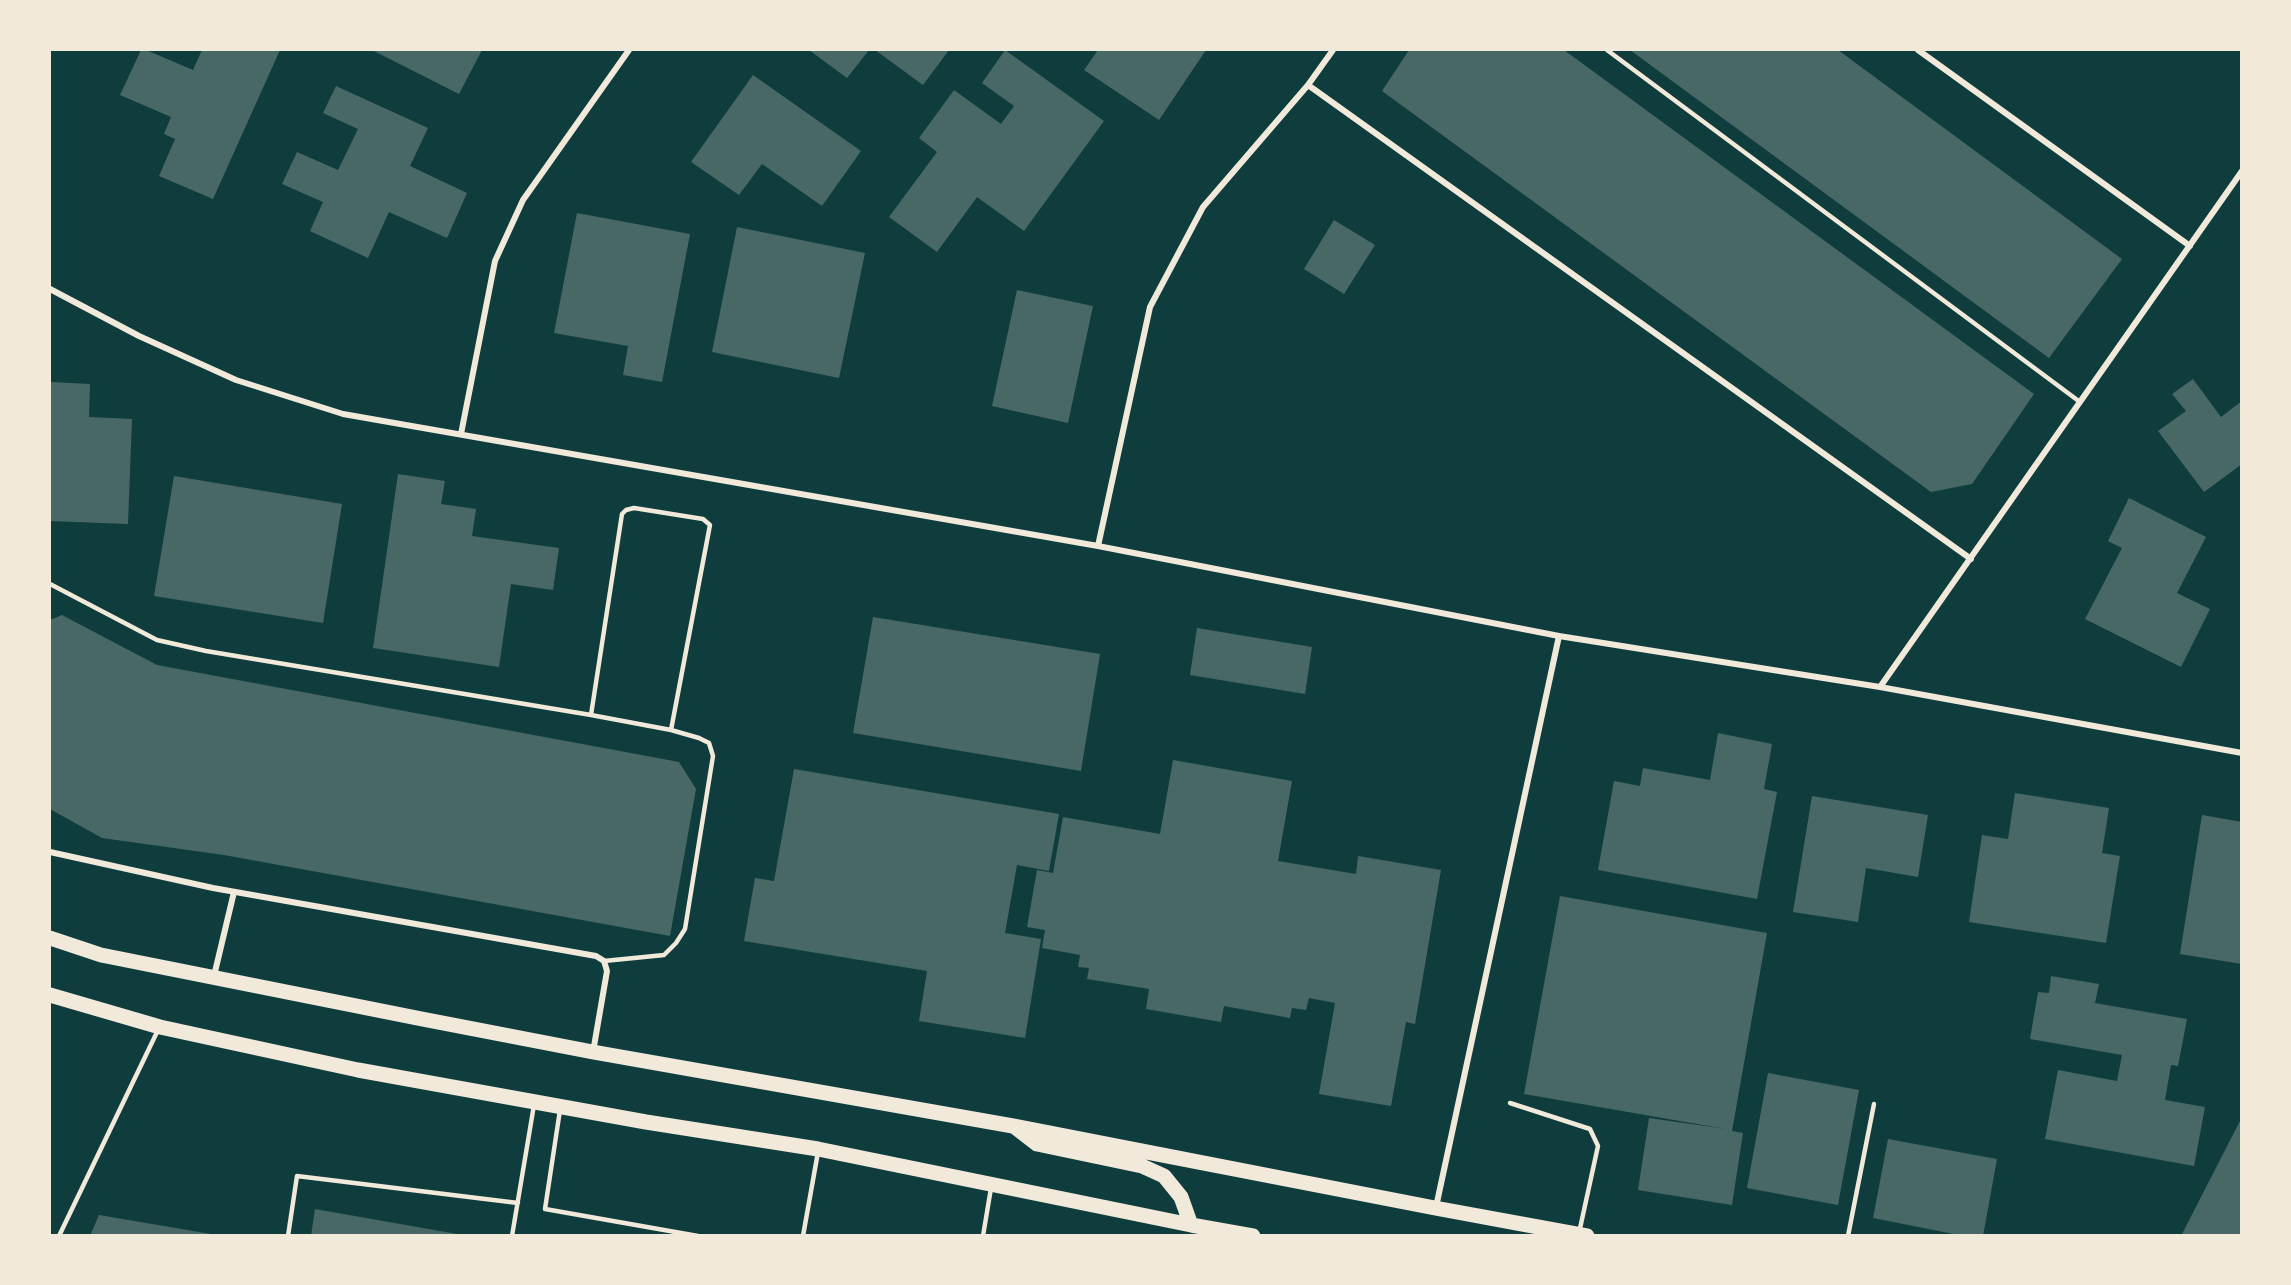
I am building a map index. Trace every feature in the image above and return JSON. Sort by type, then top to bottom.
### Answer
[{"type":"main road","points":[[50,938],[100,955],[594,1052],[1013,1126],[1583,1235]]},
{"type":"main road","points":[[50,995],[159,1028],[358,1070],[818,1149],[1191,1230],[1253,1236]]},
{"type":"main road","points":[[1013,1126],[1037,1144],[1142,1166],[1164,1176],[1181,1197],[1191,1230]]},
{"type":"street","points":[[461,434],[495,261],[523,201],[629,50]]},
{"type":"street","points":[[1098,546],[1150,307],[1203,207],[1308,85],[1333,50]]},
{"type":"street","points":[[1918,50],[2190,246]]},
{"type":"street","points":[[1308,85],[1971,559]]},
{"type":"street","points":[[1880,687],[2241,171]]},
{"type":"street","points":[[50,289],[140,336],[236,380],[343,414],[1098,546],[1559,636],[1880,687],[2241,753]]},
{"type":"street","points":[[1435,1208],[1559,636]]},
{"type":"street","points":[[50,852],[234,892],[596,956],[604,960],[608,971],[594,1052]]},
{"type":"street","points":[[214,978],[234,892]]},
{"type":"lane","points":[[1607,50],[2080,402]]},
{"type":"lane","points":[[591,715],[622,514],[634,508],[703,519],[710,525],[671,730]]},
{"type":"lane","points":[[50,585],[157,640],[206,651],[591,715],[671,730],[709,743],[713,756],[685,930],[664,955],[604,960]]},
{"type":"lane","points":[[59,1236],[159,1028]]},
{"type":"lane","points":[[512,1236],[535,1102]]},
{"type":"lane","points":[[1510,1103],[1590,1129],[1598,1146],[1583,1235]]},
{"type":"lane","points":[[1848,1236],[1874,1104]]},
{"type":"lane","points":[[561,1106],[545,1209],[698,1236]]},
{"type":"lane","points":[[803,1236],[818,1149]]},
{"type":"lane","points":[[288,1236],[297,1176],[518,1203]]},
{"type":"lane","points":[[983,1236],[992,1185]]},
{"type":"building","points":[[141,50],[193,70],[202,50],[280,50],[213,199],[159,176],[175,139],[164,134],[171,117],[120,95]]},
{"type":"building","points":[[372,50],[482,50],[459,94]]},
{"type":"building","points":[[809,50],[869,50],[847,78]]},
{"type":"building","points":[[875,50],[949,50],[923,85]]},
{"type":"building","points":[[1005,50],[1104,121],[1024,231],[977,197],[937,252],[889,217],[937,152],[919,138],[954,90],[1001,124],[1014,106],[982,83]]},
{"type":"building","points":[[1098,50],[1206,50],[1159,120],[1084,70]]},
{"type":"building","points":[[1409,50],[1564,50],[2034,394],[1972,484],[1931,492],[1382,91]]},
{"type":"building","points":[[1630,50],[1838,50],[2122,259],[2049,358]]},
{"type":"building","points":[[753,75],[861,151],[822,206],[762,164],[739,195],[691,162]]},
{"type":"building","points":[[336,86],[428,128],[410,166],[467,193],[447,238],[389,212],[368,258],[310,231],[323,202],[282,184],[297,152],[338,170],[358,129],[323,113]]},
{"type":"building","points":[[577,213],[690,234],[662,382],[623,375],[628,346],[554,333]]},
{"type":"building","points":[[1334,220],[1375,245],[1344,294],[1304,269]]},
{"type":"building","points":[[737,227],[865,253],[839,378],[712,352]]},
{"type":"building","points":[[1017,290],[1093,306],[1068,423],[992,406]]},
{"type":"building","points":[[2193,379],[2221,417],[2242,401],[2242,464],[2204,492],[2158,431],[2186,411],[2172,394]]},
{"type":"building","points":[[50,382],[90,384],[89,417],[132,419],[128,524],[50,521]]},
{"type":"building","points":[[398,474],[445,481],[441,504],[476,509],[472,536],[559,548],[553,590],[511,584],[499,667],[373,648]]},
{"type":"building","points":[[174,476],[342,504],[323,623],[154,596]]},
{"type":"building","points":[[2129,498],[2206,537],[2177,593],[2210,609],[2181,667],[2085,619],[2122,548],[2108,541]]},
{"type":"building","points":[[62,615],[157,665],[679,762],[696,789],[670,936],[224,855],[102,838],[50,809],[50,620]]},
{"type":"building","points":[[873,617],[1100,654],[1081,771],[853,733]]},
{"type":"building","points":[[1197,628],[1312,647],[1305,694],[1190,675]]},
{"type":"building","points":[[1718,733],[1772,744],[1764,789],[1777,792],[1757,899],[1598,870],[1614,781],[1640,786],[1643,768],[1710,780]]},
{"type":"building","points":[[1173,760],[1292,781],[1278,861],[1356,874],[1358,856],[1441,870],[1415,1024],[1406,1022],[1391,1106],[1319,1094],[1335,1003],[1309,998],[1306,1010],[1292,1008],[1290,1018],[1224,1006],[1221,1022],[1146,1009],[1149,989],[1087,979],[1089,968],[1078,967],[1080,955],[1042,948],[1045,930],[1027,927],[1037,870],[1053,873],[1063,817],[1160,834]]},
{"type":"building","points":[[794,769],[1059,814],[1049,871],[1017,865],[1005,933],[1041,939],[1025,1038],[919,1021],[927,971],[744,941],[755,878],[774,881]]},
{"type":"building","points":[[2015,793],[2109,808],[2102,853],[2120,856],[2106,943],[1969,922],[1982,835],[2008,839]]},
{"type":"building","points":[[1812,796],[1928,815],[1918,877],[1866,868],[1858,922],[1793,912]]},
{"type":"building","points":[[2202,815],[2242,822],[2242,964],[2180,954]]},
{"type":"building","points":[[1560,896],[1767,933],[1732,1131],[1743,1133],[1732,1205],[1638,1190],[1649,1118],[1726,1129],[1524,1094]]},
{"type":"building","points":[[2051,976],[2099,984],[2095,1003],[2187,1019],[2178,1066],[2171,1065],[2165,1100],[2205,1107],[2194,1166],[2045,1139],[2058,1070],[2117,1081],[2122,1055],[2030,1039],[2038,992],[2049,993]]},
{"type":"building","points":[[1768,1073],[1859,1090],[1838,1205],[1747,1188]]},
{"type":"building","points":[[2242,1117],[2242,1236],[2181,1236]]},
{"type":"building","points":[[1888,1139],[1997,1159],[1983,1236],[1964,1236],[1873,1218]]},
{"type":"building","points":[[315,1209],[457,1234],[457,1236],[311,1236]]},
{"type":"building","points":[[99,1215],[211,1234],[211,1236],[90,1236]]}]
